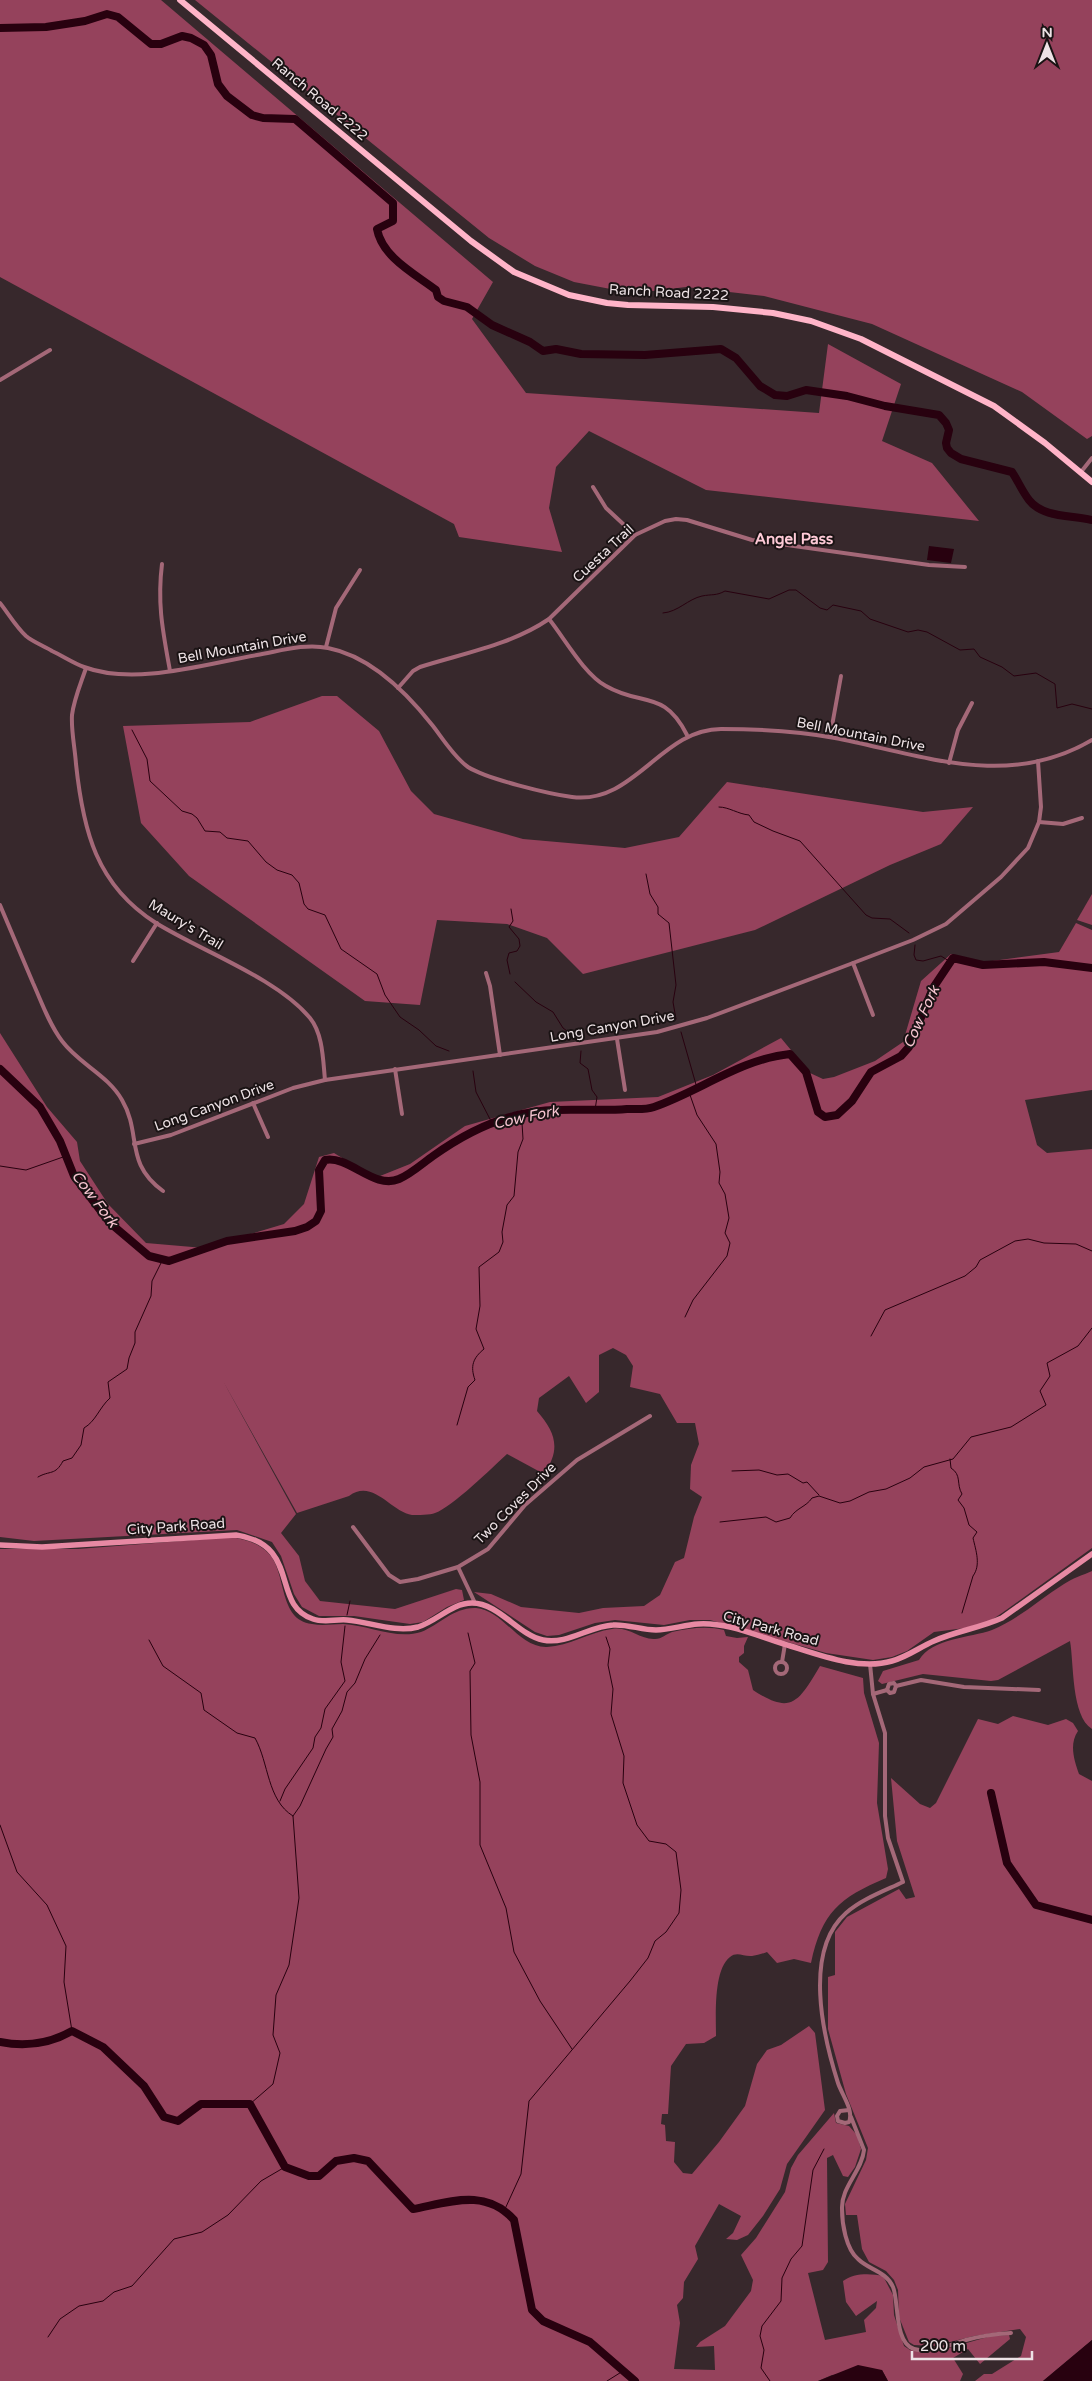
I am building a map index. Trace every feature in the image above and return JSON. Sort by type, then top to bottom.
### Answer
[{"type":"main road","name":"Ranch Road 2222","points":[[180,0],[471,241],[514,272],[550,288],[607,303],[738,308],[811,321],[881,348],[994,406],[1045,443],[1092,482]]},
{"type":"street","points":[[0,380],[50,350]]},
{"type":"street","points":[[1081,472],[1092,458]]},
{"type":"street","points":[[593,487],[606,508],[635,535]]},
{"type":"street","name":"Cuesta Trail","points":[[398,688],[420,667],[512,639],[549,619],[635,535],[665,521],[687,520],[752,540],[929,565],[965,567]]},
{"type":"street","points":[[162,564],[159,597],[160,612],[170,671]]},
{"type":"street","points":[[326,647],[336,608],[360,570]]},
{"type":"street","name":"Bell Mountain Drive","points":[[0,603],[26,636],[86,668],[122,674],[170,671],[302,647],[326,647],[345,652],[364,662],[398,688],[427,718],[465,765],[496,778],[585,798],[614,790],[632,779],[687,735],[714,729],[737,729],[830,737],[950,763],[992,768],[1038,761],[1072,751],[1092,740]]},
{"type":"street","points":[[549,619],[595,679],[606,687],[650,700],[668,708],[675,715],[687,735]]},
{"type":"street","name":"Maury's Trail","points":[[86,668],[72,721],[81,808],[86,832],[96,856],[118,889],[157,923],[264,982],[298,1005],[316,1027],[320,1039],[325,1080]]},
{"type":"street","points":[[830,737],[841,676]]},
{"type":"street","points":[[950,763],[957,735],[972,703]]},
{"type":"street","name":"Long Canyon Drive","points":[[134,1144],[171,1135],[293,1088],[325,1080],[617,1039],[690,1024],[853,963],[932,931],[960,913],[1021,857],[1028,848],[1039,822],[1038,761]]},
{"type":"street","points":[[1039,822],[1064,824],[1082,818]]},
{"type":"street","points":[[0,905],[50,1023],[76,1057],[111,1085],[119,1094],[129,1116],[138,1161],[152,1183],[163,1191]]},
{"type":"street","points":[[133,961],[157,923]]},
{"type":"street","points":[[853,963],[873,1015]]},
{"type":"street","points":[[486,973],[490,986],[500,1055]]},
{"type":"street","points":[[617,1039],[625,1090]]},
{"type":"street","points":[[395,1069],[402,1114]]},
{"type":"street","points":[[253,1103],[268,1137]]},
{"type":"street","name":"Two Coves Drive","points":[[353,1527],[388,1575],[400,1582],[418,1579],[458,1567],[488,1549],[525,1506],[577,1460],[650,1416]]},
{"type":"street","name":"City Park Road","points":[[0,1545],[42,1547],[236,1534],[256,1540],[273,1552],[282,1570],[291,1601],[301,1612],[312,1619],[349,1620],[390,1627],[413,1628],[430,1622],[459,1606],[475,1603],[494,1611],[535,1637],[544,1640],[560,1639],[614,1624],[654,1630],[707,1624],[730,1628],[846,1660],[870,1664],[898,1659],[934,1641],[986,1625],[1002,1618],[1092,1554]]},
{"type":"street","points":[[458,1567],[475,1603]]},
{"type":"street","points":[[782,1662],[785,1644]]},
{"type":"street","points":[[870,1664],[873,1694],[885,1733],[885,1816],[888,1838],[903,1882],[846,1912],[828,1937],[821,1972],[824,2038],[839,2086],[864,2150],[842,2199],[846,2235],[849,2246],[856,2258],[883,2274],[892,2285],[895,2293],[896,2317],[907,2344],[914,2349],[935,2350],[967,2340],[1011,2333]]},
{"type":"street","points":[[873,1694],[887,1690],[889,1684],[894,1683],[896,1686],[926,1680],[964,1687],[1039,1690]]},
{"type":"street","points":[[849,2110],[840,2110],[837,2116],[840,2122],[847,2123],[851,2117]]},
{"type":"shaded area","points":[[0,0],[161,0],[493,282],[472,319],[526,393],[819,413],[828,344],[901,384],[882,441],[932,463],[979,521],[706,490],[589,431],[556,467],[549,508],[562,552],[459,537],[454,524],[0,277]]},
{"type":"shaded area","points":[[195,0],[1092,0],[1092,436],[1087,439],[1022,392],[872,324],[764,296],[686,287],[653,291],[621,291],[574,282],[535,266],[489,238]]},
{"type":"shaded area","points":[[929,546],[954,549],[951,563],[927,560]]},
{"type":"shaded area","points":[[322,696],[337,696],[379,731],[411,791],[434,814],[523,839],[625,848],[679,837],[727,782],[923,812],[973,807],[941,844],[890,865],[755,930],[583,974],[547,938],[507,924],[437,920],[420,1005],[365,1001],[189,876],[141,823],[123,726],[250,722]]},
{"type":"shaded area","points":[[1092,894],[1092,925],[1077,920]]},
{"type":"shaded area","points":[[1076,923],[1092,930],[1092,1090],[1025,1100],[1037,1145],[1047,1153],[1092,1149],[1092,1548],[990,1621],[965,1628],[934,1632],[907,1651],[892,1657],[873,1660],[826,1653],[710,1620],[690,1620],[664,1625],[615,1620],[595,1623],[559,1635],[547,1636],[535,1632],[474,1592],[491,1594],[521,1607],[579,1613],[603,1608],[644,1606],[660,1595],[675,1562],[684,1558],[694,1517],[702,1497],[690,1489],[691,1465],[699,1444],[695,1423],[677,1423],[660,1394],[630,1387],[633,1366],[626,1355],[613,1348],[599,1355],[599,1392],[586,1403],[569,1376],[539,1398],[537,1411],[549,1427],[554,1441],[553,1457],[544,1474],[507,1454],[451,1504],[442,1510],[427,1515],[404,1513],[374,1493],[366,1491],[297,1513],[223,1381],[296,1514],[281,1533],[299,1556],[305,1581],[320,1601],[395,1609],[456,1589],[462,1590],[464,1600],[447,1607],[423,1622],[410,1624],[354,1616],[319,1616],[302,1607],[294,1594],[281,1556],[272,1542],[237,1530],[34,1541],[0,1537],[0,1033],[47,1107],[77,1142],[80,1161],[108,1204],[146,1243],[204,1248],[284,1224],[304,1204],[319,1157],[334,1153],[375,1178],[410,1164],[465,1126],[550,1102],[658,1097],[713,1075],[781,1038],[810,1073],[823,1079],[834,1077],[875,1061],[903,1042],[921,981],[951,954],[985,962],[1059,952]]},
{"type":"shaded area","points":[[232,1537],[257,1545],[269,1554],[279,1572],[284,1595],[293,1614],[301,1621],[312,1624],[353,1625],[392,1633],[411,1634],[428,1629],[461,1610],[476,1608],[486,1610],[495,1615],[528,1642],[537,1646],[547,1647],[612,1629],[624,1629],[650,1639],[655,1639],[672,1632],[711,1628],[724,1630],[726,1636],[748,1637],[744,1646],[744,1653],[739,1657],[739,1662],[748,1670],[753,1690],[777,1702],[786,1703],[800,1696],[820,1666],[863,1678],[864,1693],[879,1743],[877,1803],[888,1869],[886,1878],[856,1893],[835,1909],[821,1931],[811,1963],[794,1959],[777,1963],[767,1952],[752,1956],[738,1954],[730,1957],[725,1963],[718,1983],[716,2036],[704,2043],[686,2044],[671,2066],[668,2114],[662,2114],[661,2124],[665,2125],[666,2141],[675,2142],[674,2162],[683,2173],[692,2174],[719,2142],[745,2106],[757,2064],[767,2050],[781,2045],[809,2026],[815,2033],[825,2110],[787,2164],[780,2189],[748,2235],[737,2240],[726,2239],[733,2233],[741,2216],[719,2204],[695,2246],[698,2259],[684,2282],[683,2298],[677,2305],[680,2323],[674,2369],[715,2370],[714,2346],[696,2347],[700,2342],[725,2326],[751,2291],[753,2280],[741,2255],[756,2238],[785,2192],[791,2168],[798,2155],[834,2113],[836,2123],[849,2126],[857,2135],[861,2149],[855,2167],[848,2177],[843,2176],[833,2155],[827,2158],[828,2262],[823,2270],[808,2273],[825,2340],[866,2332],[864,2320],[876,2308],[877,2301],[856,2316],[846,2302],[843,2281],[852,2276],[867,2274],[883,2276],[893,2295],[894,2315],[904,2346],[910,2350],[935,2352],[991,2336],[1009,2335],[1010,2339],[980,2364],[968,2349],[953,2358],[963,2374],[960,2381],[888,2381],[882,2370],[832,2375],[818,2381],[0,2381],[0,1549],[78,1549]]},
{"type":"shaded area","points":[[1092,1571],[1092,1729],[1080,1713],[1077,1701],[1070,1641],[998,1680],[991,1681],[923,1674],[882,1684],[878,1681],[883,1671],[919,1660],[933,1647],[952,1640],[983,1633],[1002,1625],[1020,1615],[1067,1582]]},
{"type":"shaded area","points":[[1013,1716],[1048,1725],[1066,1719],[1073,1723],[1078,1731],[1073,1747],[1077,1769],[1079,1774],[1092,1781],[1092,2340],[1043,2381],[975,2381],[984,2374],[992,2374],[1021,2356],[1026,2337],[1020,2329],[974,2336],[934,2346],[914,2345],[909,2342],[899,2317],[898,2290],[894,2280],[886,2271],[869,2262],[862,2249],[857,2215],[846,2215],[845,2204],[866,2160],[868,2148],[846,2094],[828,2029],[828,1977],[835,1975],[835,1932],[847,1917],[899,1889],[906,1899],[915,1897],[897,1841],[891,1778],[920,1804],[930,1808],[936,1803],[978,1719],[998,1724]]},
{"type":"shaded area","points":[[1092,2340],[1092,2381],[1043,2381]]},
{"type":"shaded area","points":[[858,2365],[882,2370],[888,2381],[818,2381]]},
{"type":"waterway","points":[[0,28],[46,27],[85,21],[107,14],[118,17],[151,44],[161,44],[182,36],[191,38],[204,45],[211,55],[218,84],[227,96],[252,115],[263,118],[295,119],[393,203],[393,221],[377,229],[380,239],[392,256],[436,290],[438,297],[444,301],[467,307],[492,325],[530,342],[543,351],[556,349],[581,354],[645,355],[721,349],[736,358],[760,386],[775,395],[787,396],[806,390],[847,396],[885,406],[939,415],[949,430],[946,443],[951,453],[961,459],[1012,472],[1029,500],[1042,510],[1058,515],[1092,520]]},
{"type":"waterway","points":[[663,613],[702,596],[725,591],[769,599],[789,590],[796,590],[820,608],[827,610],[833,605],[861,611],[870,619],[908,632],[918,630],[927,632],[960,650],[974,649],[980,657],[1002,667],[1014,676],[1036,673],[1055,684],[1057,708],[1072,704],[1092,709]]},
{"type":"waterway","points":[[132,730],[147,759],[150,781],[182,811],[192,814],[197,818],[205,831],[220,832],[227,838],[248,841],[266,862],[277,870],[292,875],[299,883],[304,904],[308,909],[325,915],[341,949],[377,974],[385,995],[400,1017],[419,1030],[436,1046],[449,1051]]},
{"type":"waterway","points":[[719,807],[749,815],[754,822],[800,841],[866,915],[872,918],[890,919],[909,933]]},
{"type":"waterway","points":[[646,874],[650,894],[658,907],[658,914],[669,923],[676,985],[673,1002],[676,1019]]},
{"type":"waterway","points":[[510,974],[507,960],[509,953],[517,951],[520,946],[519,939],[509,927],[513,921],[511,909]]},
{"type":"waterway","points":[[915,945],[914,955],[916,960],[923,961],[941,956],[949,961]]},
{"type":"waterway","name":"Cow Fork","points":[[0,1069],[40,1107],[60,1141],[74,1176],[110,1223],[149,1256],[169,1261],[227,1241],[295,1231],[307,1227],[316,1221],[321,1211],[319,1170],[325,1160],[343,1162],[380,1180],[390,1181],[399,1179],[454,1142],[476,1130],[510,1117],[548,1110],[651,1108],[738,1069],[772,1057],[790,1054],[806,1072],[818,1112],[825,1117],[837,1115],[852,1101],[871,1072],[901,1056],[909,1047],[933,988],[953,958],[983,965],[1044,962],[1092,968]]},
{"type":"waterway","points":[[515,982],[536,1002],[553,1012],[563,1028],[574,1036]]},
{"type":"waterway","points":[[681,1032],[697,1088]]},
{"type":"waterway","points":[[581,1051],[580,1063],[588,1069],[592,1090],[597,1097],[595,1110]]},
{"type":"waterway","points":[[473,1071],[476,1092],[492,1123]]},
{"type":"waterway","points":[[685,1317],[693,1300],[727,1256],[730,1243],[725,1233],[729,1218],[725,1194],[719,1183],[720,1172],[716,1144],[697,1115],[689,1092]]},
{"type":"waterway","points":[[457,1425],[468,1387],[475,1380],[473,1363],[484,1349],[476,1329],[480,1306],[479,1267],[499,1252],[503,1242],[502,1232],[507,1205],[514,1196],[518,1152],[523,1139],[522,1123],[525,1113]]},
{"type":"waterway","points":[[0,1166],[26,1170],[66,1156]]},
{"type":"waterway","points":[[871,1336],[885,1310],[965,1276],[976,1267],[980,1260],[1015,1241],[1028,1239],[1044,1243],[1076,1244],[1092,1251]]},
{"type":"waterway","points":[[38,1477],[55,1471],[63,1461],[72,1458],[81,1445],[84,1428],[92,1422],[110,1398],[108,1382],[127,1369],[135,1343],[135,1332],[151,1296],[152,1281],[163,1259]]},
{"type":"waterway","points":[[720,1522],[766,1517],[776,1522],[790,1518],[812,1498],[819,1496],[840,1503],[850,1501],[869,1492],[886,1489],[910,1478],[924,1467],[953,1459],[971,1437],[1011,1427],[1046,1405],[1040,1391],[1050,1376],[1047,1363],[1078,1346],[1092,1328]]},
{"type":"waterway","points":[[950,1459],[951,1468],[957,1474],[962,1494],[958,1500],[964,1508],[969,1525],[977,1532],[973,1538],[977,1567],[962,1613]]},
{"type":"waterway","points":[[732,1471],[759,1470],[777,1475],[788,1474],[803,1483],[807,1482],[819,1495]]},
{"type":"waterway","points":[[347,1615],[350,1601]]},
{"type":"waterway","points":[[280,1801],[285,1789],[313,1748],[315,1737],[321,1728],[325,1709],[345,1681],[341,1662],[345,1626]]},
{"type":"waterway","points":[[468,1633],[475,1663],[470,1671],[471,1735],[480,1782],[480,1845],[506,1908],[514,1952],[540,2001],[572,2049]]},
{"type":"waterway","points":[[293,1816],[300,1806],[333,1737],[332,1729],[342,1711],[347,1692],[355,1683],[365,1659],[380,1635]]},
{"type":"waterway","points":[[505,2209],[521,2174],[529,2101],[630,1981],[648,1958],[655,1941],[666,1932],[679,1913],[681,1890],[676,1852],[666,1844],[649,1841],[637,1825],[623,1783],[624,1756],[611,1714],[613,1689],[608,1665],[610,1649],[606,1637]]},
{"type":"waterway","points":[[149,1640],[163,1666],[201,1693],[204,1710],[237,1733],[255,1738],[260,1748],[273,1791],[284,1809],[293,1816],[299,1898],[289,1965],[276,1995],[273,2035],[280,2053],[273,2084],[250,2104]]},
{"type":"waterway","points":[[991,1793],[1007,1863],[1036,1905],[1092,1920]]},
{"type":"waterway","points":[[0,1825],[17,1872],[47,1905],[66,1946],[64,1982],[72,2031]]},
{"type":"waterway","points":[[0,2042],[19,2044],[46,2042],[72,2031],[103,2047],[144,2086],[164,2117],[178,2121],[201,2104],[250,2104],[285,2167],[309,2176],[319,2176],[336,2161],[354,2158],[368,2161],[413,2209],[467,2200],[492,2204],[503,2210],[514,2220],[532,2310],[543,2321],[590,2342],[635,2381]]},
{"type":"waterway","points":[[770,2381],[761,2368],[764,2350],[760,2336],[762,2326],[781,2301],[782,2278],[791,2259],[802,2246],[813,2170],[824,2149]]},
{"type":"waterway","points":[[48,2337],[60,2319],[79,2306],[103,2301],[114,2292],[132,2286],[174,2239],[202,2232],[228,2215],[261,2181],[285,2167]]},
{"type":"waterway","points":[[607,2381],[623,2371]]},
{"type":"district","name":"Angel Pass","points":[[794,539]]}]
